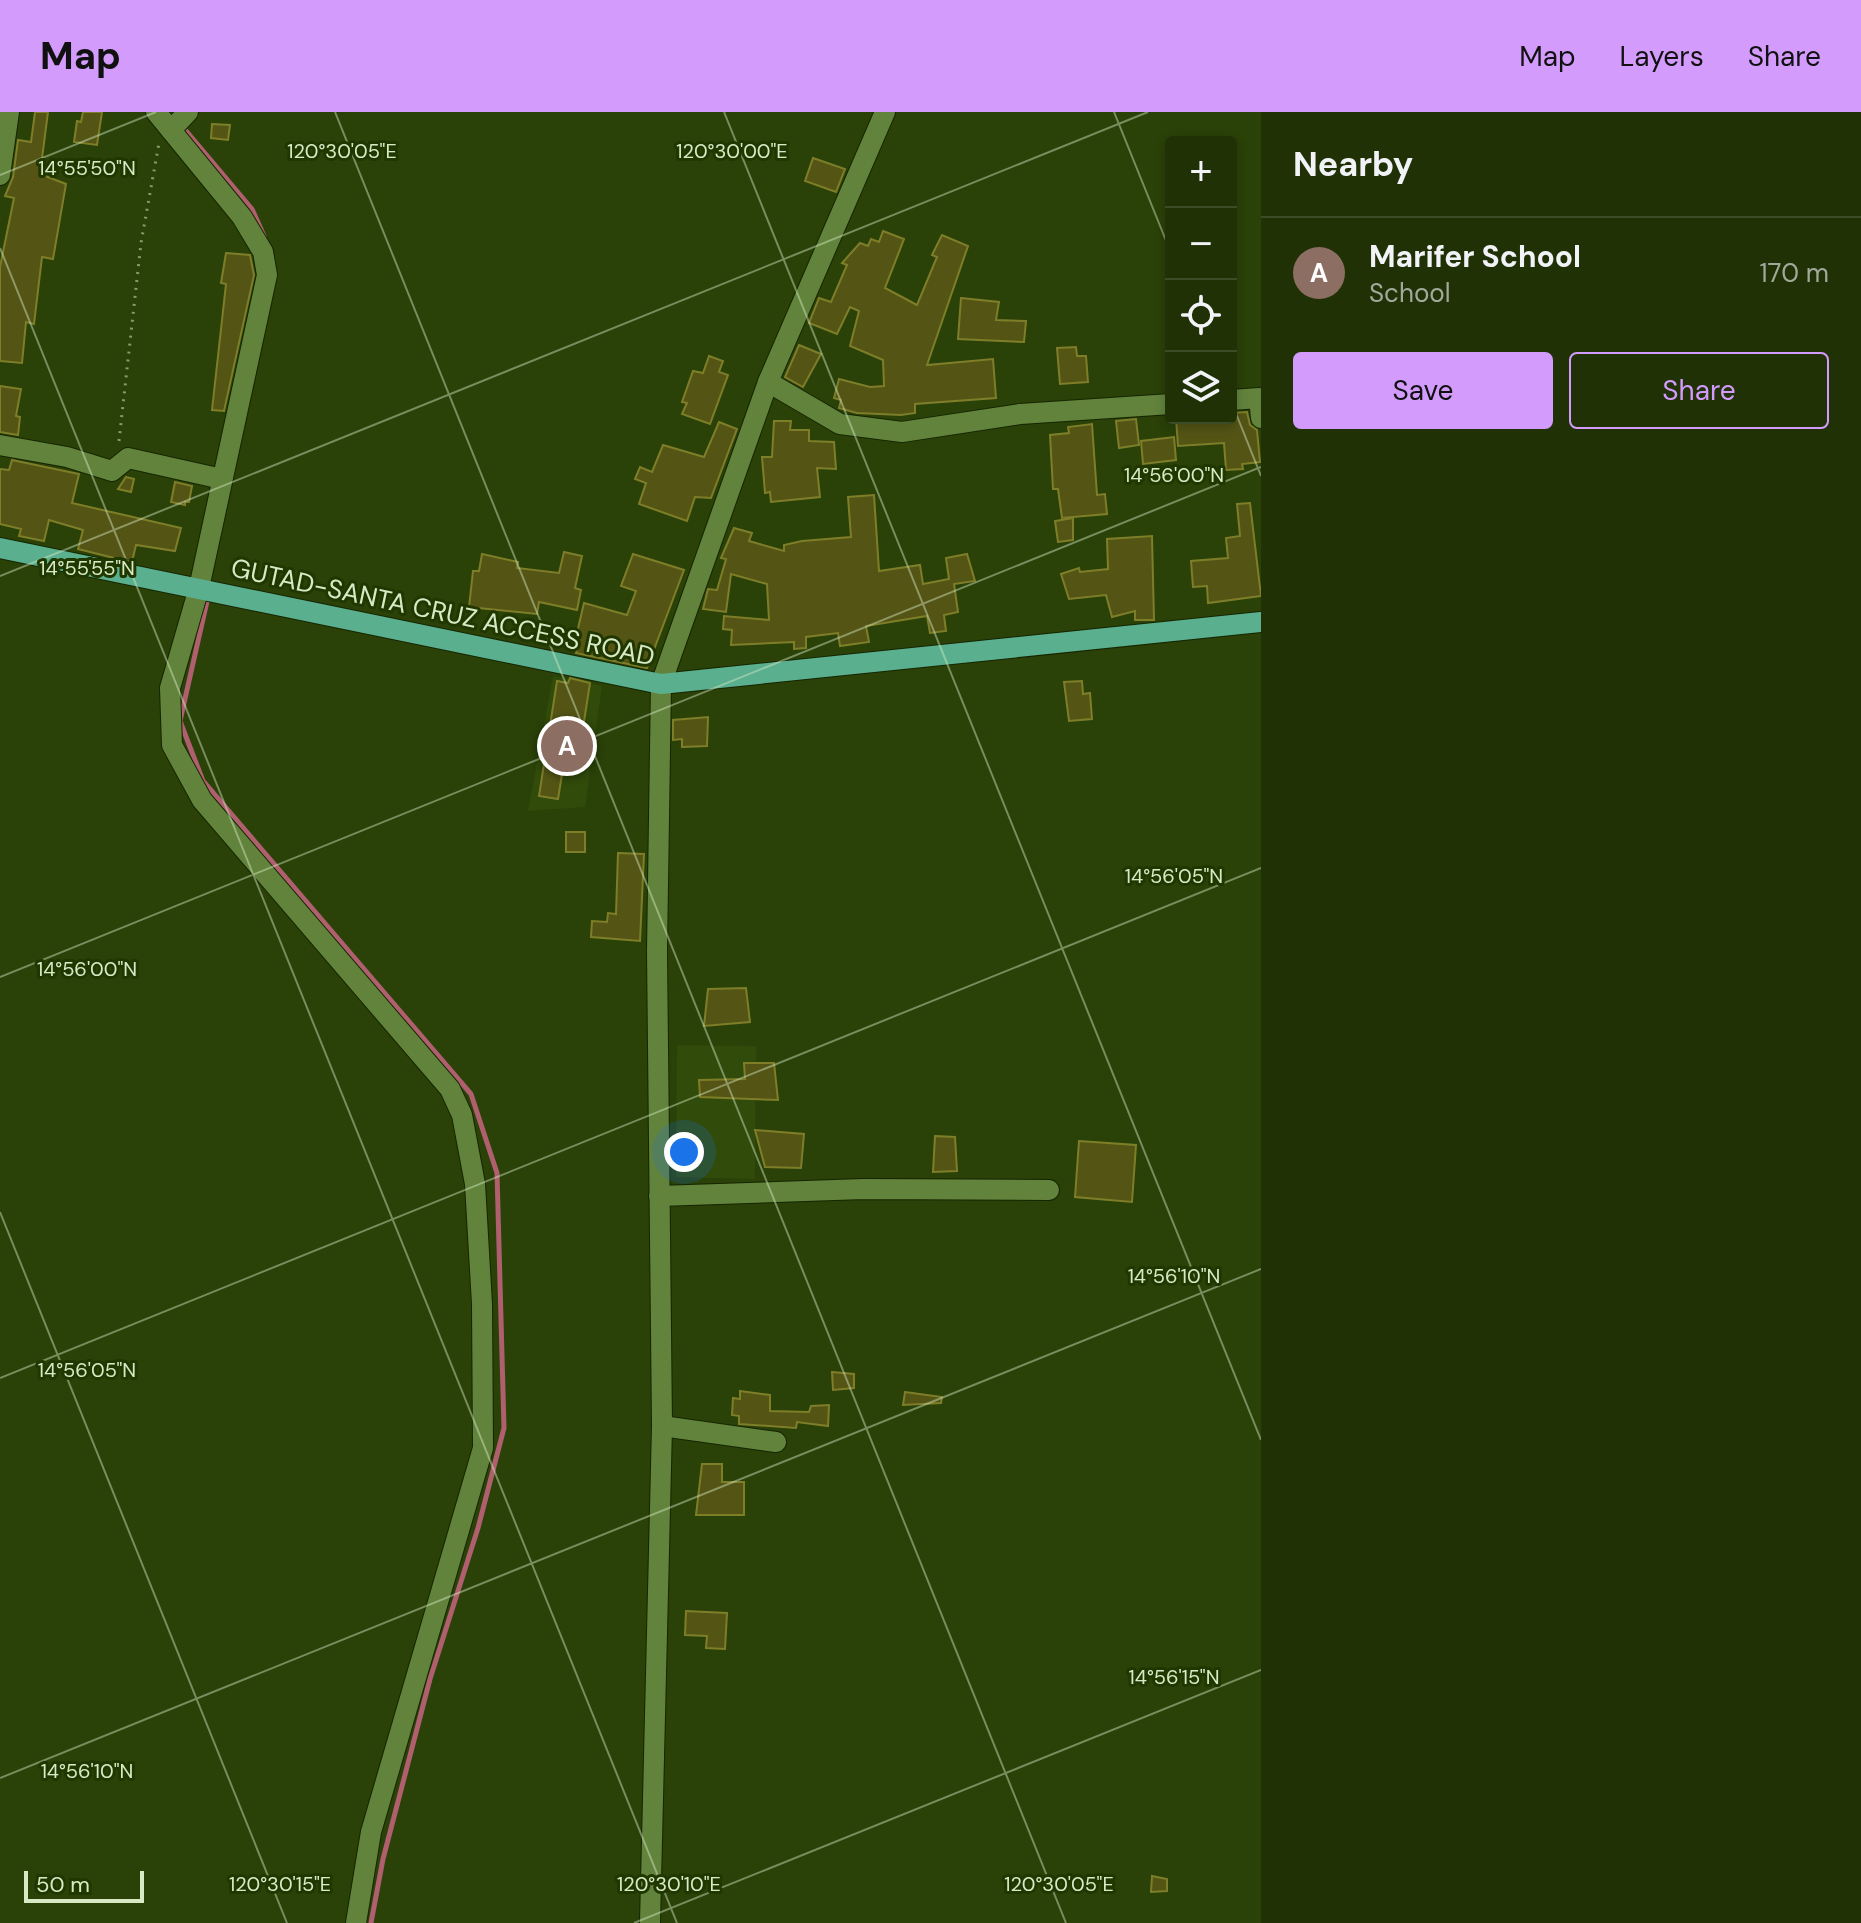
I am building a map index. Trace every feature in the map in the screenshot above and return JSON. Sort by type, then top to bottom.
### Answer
[{"type":"main road","name":"GUTAD-SANTA CRUZ ACCESS ROAD","points":[[0,548],[661,684],[1261,622]]},
{"type":"street","points":[[0,175],[9,112]]},
{"type":"street","points":[[188,112],[163,121],[242,217],[263,252],[267,275],[260,316],[251,337],[199,588],[170,688],[172,745],[202,800],[450,1089],[462,1115],[475,1184],[482,1304],[483,1448],[371,1832],[356,1923]]},
{"type":"street","points":[[650,1923],[662,1426],[659,1196],[661,684],[768,382],[885,112]]},
{"type":"street","points":[[768,382],[840,424],[902,432],[1020,414],[1165,404]]},
{"type":"street","points":[[1237,400],[1259,398],[1261,418]]},
{"type":"street","points":[[0,445],[67,457],[112,471],[128,458],[222,479]]},
{"type":"street","points":[[659,1196],[864,1189],[1049,1190]]},
{"type":"street","points":[[662,1426],[776,1442]]},
{"type":"path","points":[[112,471],[120,437],[141,243],[163,121]]},
{"type":"shaded area","points":[[553,676],[602,686],[585,807],[528,811]]},
{"type":"shaded area","points":[[677,1045],[756,1046],[755,1179],[676,1177]]},
{"type":"building","points":[[35,112],[48,112],[40,174],[66,184],[53,259],[42,257],[34,324],[26,322],[22,363],[0,361],[0,267],[14,198],[5,196],[13,177],[18,140],[31,142]]},
{"type":"building","points":[[83,112],[102,112],[97,145],[74,142],[77,121],[81,122]]},
{"type":"building","points":[[212,124],[230,125],[228,140],[211,138]]},
{"type":"building","points":[[813,158],[845,169],[836,192],[805,181]]},
{"type":"building","points":[[883,231],[904,239],[885,288],[917,305],[937,257],[932,255],[942,235],[968,246],[927,365],[993,359],[996,398],[915,404],[915,413],[901,415],[857,413],[839,408],[841,400],[834,398],[839,379],[870,387],[884,386],[883,360],[850,346],[859,311],[850,307],[837,334],[809,323],[819,298],[831,302],[847,265],[842,263],[860,243],[868,246],[871,239],[879,242]]},
{"type":"building","points":[[226,253],[250,255],[254,275],[224,411],[212,410],[226,284],[221,283]]},
{"type":"building","points":[[961,298],[999,302],[996,320],[1026,321],[1024,342],[958,339]]},
{"type":"building","points":[[799,345],[821,354],[803,387],[785,377]]},
{"type":"building","points":[[1076,347],[1077,356],[1086,356],[1088,382],[1060,384],[1057,348]]},
{"type":"building","points":[[709,356],[723,361],[719,372],[728,375],[710,424],[682,414],[687,403],[682,402],[693,371],[703,373]]},
{"type":"building","points":[[0,386],[21,389],[16,416],[20,417],[18,435],[0,432]]},
{"type":"building","points":[[1247,412],[1250,425],[1257,430],[1260,462],[1242,464],[1243,469],[1226,470],[1224,443],[1178,446],[1176,424],[1237,424],[1237,413]]},
{"type":"building","points":[[1136,419],[1139,445],[1119,448],[1116,421]]},
{"type":"building","points":[[774,421],[791,421],[790,430],[809,430],[809,441],[834,442],[836,469],[817,468],[820,497],[771,502],[770,492],[765,493],[762,457],[772,457]]},
{"type":"building","points":[[719,422],[737,429],[711,498],[695,497],[687,521],[639,504],[646,483],[635,479],[640,467],[652,472],[663,445],[704,457]]},
{"type":"building","points":[[1092,424],[1097,495],[1105,494],[1107,514],[1062,518],[1058,489],[1053,489],[1050,435],[1069,433],[1068,427]]},
{"type":"building","points":[[1174,437],[1176,460],[1143,464],[1141,441]]},
{"type":"building","points":[[12,460],[79,474],[72,503],[181,528],[175,551],[136,545],[132,562],[110,557],[78,549],[83,530],[49,520],[44,541],[19,536],[21,529],[0,524],[0,469],[9,470]]},
{"type":"building","points":[[126,477],[134,479],[131,492],[118,489]]},
{"type":"building","points":[[175,482],[192,486],[189,502],[185,505],[171,502]]},
{"type":"building","points":[[874,495],[879,571],[920,565],[923,584],[949,579],[946,558],[967,554],[975,581],[954,584],[958,612],[944,615],[946,631],[930,633],[927,616],[866,626],[869,642],[840,646],[838,633],[806,637],[806,648],[794,649],[794,642],[731,645],[732,630],[723,629],[724,616],[769,620],[767,584],[731,574],[726,612],[703,609],[708,589],[717,590],[726,559],[721,558],[734,528],[752,533],[749,541],[784,551],[784,545],[802,541],[851,537],[848,497]]},
{"type":"building","points":[[1250,503],[1261,596],[1208,603],[1207,586],[1193,587],[1191,561],[1228,558],[1226,538],[1240,536],[1237,504]]},
{"type":"building","points":[[1073,518],[1073,540],[1058,542],[1055,521]]},
{"type":"building","points":[[1152,536],[1154,620],[1135,620],[1135,611],[1112,617],[1106,595],[1069,599],[1061,574],[1079,568],[1080,572],[1108,569],[1107,539]]},
{"type":"building","points":[[564,552],[582,556],[575,588],[581,590],[577,610],[539,602],[537,614],[469,607],[473,571],[479,571],[482,554],[518,562],[517,568],[559,573]]},
{"type":"building","points":[[633,554],[684,570],[647,668],[576,653],[579,644],[576,637],[584,603],[627,615],[636,591],[621,586]]},
{"type":"building","points":[[570,678],[590,683],[583,728],[570,725],[558,799],[539,796],[557,681],[568,683]]},
{"type":"building","points":[[1082,681],[1083,694],[1090,693],[1092,719],[1069,721],[1064,682]]},
{"type":"building","points":[[708,717],[707,746],[682,747],[682,739],[673,740],[673,720]]},
{"type":"building","points":[[566,832],[585,832],[585,852],[566,852]]},
{"type":"building","points":[[618,853],[644,854],[640,941],[591,937],[592,921],[607,922],[608,913],[616,914]]},
{"type":"building","points":[[746,988],[750,1022],[704,1026],[708,989]]},
{"type":"building","points":[[744,1063],[774,1063],[778,1100],[700,1097],[699,1080],[745,1079]]},
{"type":"building","points":[[755,1130],[804,1134],[801,1168],[765,1167]]},
{"type":"building","points":[[935,1136],[955,1137],[957,1171],[933,1172]]},
{"type":"building","points":[[1079,1141],[1136,1145],[1132,1202],[1075,1197]]},
{"type":"building","points":[[832,1372],[854,1374],[854,1388],[833,1390]]},
{"type":"building","points":[[740,1391],[770,1395],[770,1411],[809,1412],[811,1406],[829,1405],[828,1426],[797,1422],[796,1428],[739,1424],[739,1416],[732,1415],[733,1398],[740,1399]]},
{"type":"building","points":[[905,1392],[942,1397],[941,1403],[903,1405]]},
{"type":"building","points":[[702,1464],[722,1464],[722,1482],[744,1482],[744,1515],[696,1515]]},
{"type":"building","points":[[686,1611],[727,1613],[725,1649],[706,1648],[707,1636],[685,1635]]},
{"type":"building","points":[[1152,1876],[1167,1879],[1167,1891],[1151,1892]]},
{"type":"waterway","points":[[182,126],[252,209],[264,236]]},
{"type":"waterway","points":[[208,597],[180,721],[203,781],[471,1094],[497,1173],[504,1428],[478,1528],[430,1679],[383,1859],[371,1923]]},
{"type":"place","name":"Marifer School","points":[[567,746]]}]
